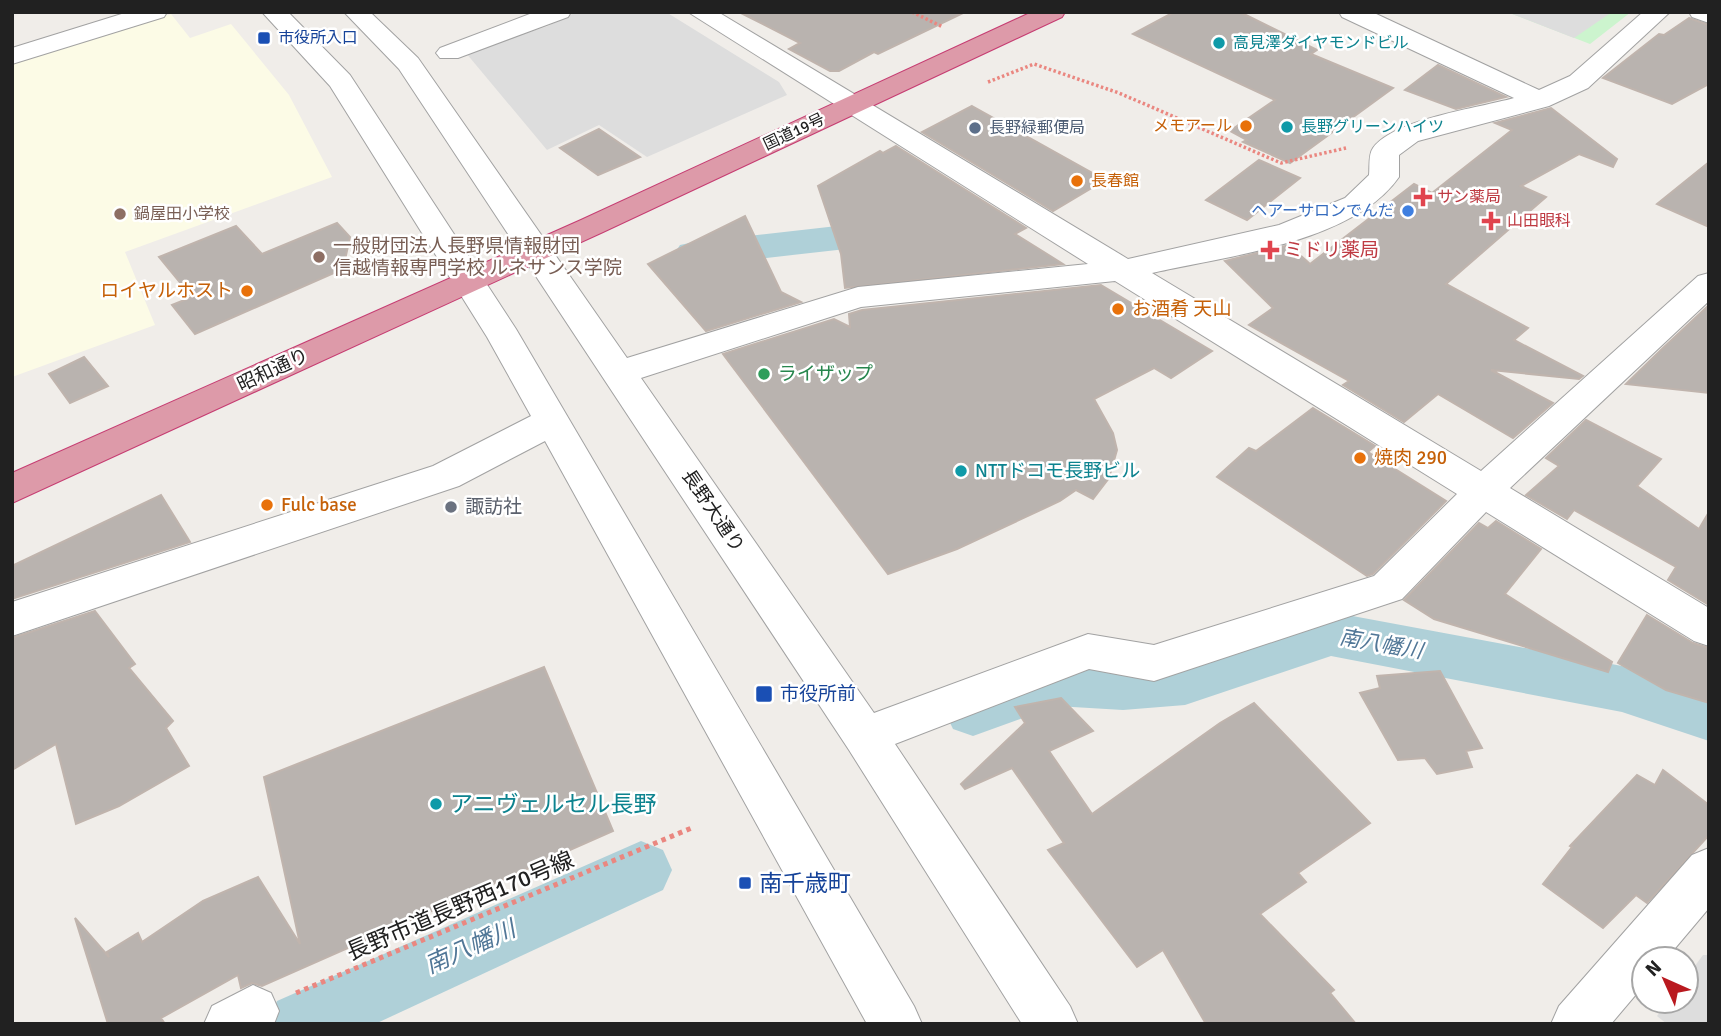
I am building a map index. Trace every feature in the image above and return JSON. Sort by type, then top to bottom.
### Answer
[{"type":"highway","name":"国道19号","points":[[534,252],[1053,12]]},
{"type":"highway","name":"昭和通り","points":[[12,489],[534,252]]},
{"type":"street","points":[[12,56],[155,12]]},
{"type":"street","points":[[274,12],[341,80],[504,337],[550,422],[896,1024]]},
{"type":"street","name":"長野大通り","points":[[356,12],[409,64],[534,252],[619,372],[865,736],[1052,1024]]},
{"type":"street","points":[[449,53],[558,12]]},
{"type":"street","points":[[700,12],[1709,629]]},
{"type":"street","points":[[1351,12],[1539,100]]},
{"type":"street","points":[[619,372],[657,363],[858,297],[1124,270],[1289,232],[1356,204],[1384,177],[1385,152],[1408,135],[1539,100],[1579,82],[1658,12]]},
{"type":"street","points":[[1701,12],[1709,16]]},
{"type":"street","points":[[865,736],[1088,651],[1154,663],[1388,589],[1484,490],[1709,283]]},
{"type":"street","points":[[12,619],[446,476],[550,422]]},
{"type":"street","points":[[1577,1024],[1704,887]]},
{"type":"path","points":[[912,12],[953,33]]},
{"type":"path","points":[[1034,64],[1119,93],[1281,163],[1346,148],[1385,152]]},
{"type":"path","name":"長野市道長野西170号線","points":[[242,1018],[694,827]]},
{"type":"shaded area","points":[[576,12],[666,12],[779,82],[787,95],[647,157],[599,125],[547,150],[466,53],[548,26]]},
{"type":"shaded area","points":[[1507,12],[1612,12],[1574,38]]},
{"type":"shaded area","name":"鍋屋田小学校","points":[[171,14],[190,38],[231,24],[289,95],[332,177],[125,252],[155,325],[12,377],[12,60],[52,52]]},
{"type":"shaded area","points":[[1703,955],[1709,955],[1709,1024],[1667,1024],[1658,1015],[1700,1015],[1700,959]]},
{"type":"green space","points":[[1507,12],[1631,12],[1590,44]]},
{"type":"building","points":[[739,12],[965,12],[878,54],[874,52],[839,71],[830,71],[789,49],[800,43]]},
{"type":"building","points":[[1174,12],[1240,12],[1317,50],[1311,54],[1393,88],[1290,163],[1243,142],[1247,140],[1230,131],[1275,100],[1133,34]]},
{"type":"building","points":[[1689,18],[1709,25],[1709,84],[1672,104],[1603,78],[1659,34],[1664,35]]},
{"type":"building","points":[[1438,65],[1506,97],[1456,109],[1405,90]]},
{"type":"building","points":[[972,106],[1105,180],[1053,211],[922,132]]},
{"type":"building","points":[[1551,108],[1617,159],[1613,167],[1579,154],[1521,186],[1546,197],[1446,284],[1528,328],[1514,340],[1583,376],[1579,379],[1491,370],[1553,403],[1513,438],[1438,394],[1404,422],[1343,385],[1349,381],[1249,325],[1273,308],[1225,261],[1289,245],[1310,264],[1414,184],[1432,193],[1512,130],[1495,123]]},
{"type":"building","points":[[599,129],[640,157],[598,175],[560,148]]},
{"type":"building","points":[[896,146],[1026,228],[1015,234],[1063,264],[845,288],[841,254],[818,186],[880,151],[883,153]]},
{"type":"building","points":[[1259,160],[1300,178],[1247,220],[1206,200]]},
{"type":"building","points":[[1709,162],[1709,227],[1657,204]]},
{"type":"building","points":[[745,216],[781,292],[801,302],[706,331],[648,264]]},
{"type":"building","points":[[337,223],[350,237],[343,269],[195,334],[172,305],[192,297],[159,257],[236,226],[262,254]]},
{"type":"building","points":[[1101,285],[1212,351],[1171,378],[1154,368],[1094,399],[1113,433],[1117,450],[1109,478],[1093,499],[1076,490],[1060,501],[957,549],[888,574],[723,354],[834,319],[850,327],[849,314],[862,310]]},
{"type":"building","points":[[1709,305],[1709,393],[1626,384],[1662,349]]},
{"type":"building","points":[[84,357],[108,386],[70,403],[49,374]]},
{"type":"building","points":[[1313,408],[1375,446],[1368,452],[1446,501],[1373,574],[1367,576],[1217,477],[1249,448],[1256,451]]},
{"type":"building","points":[[1586,420],[1661,459],[1637,486],[1699,529],[1709,512],[1709,605],[1668,580],[1676,567],[1574,510],[1567,519],[1526,495],[1559,466],[1546,458]]},
{"type":"building","points":[[161,495],[190,542],[12,599],[12,566]]},
{"type":"building","points":[[1496,521],[1541,549],[1505,594],[1612,662],[1608,672],[1434,619],[1404,600],[1479,523],[1488,528]]},
{"type":"building","points":[[95,611],[135,664],[129,668],[173,721],[166,728],[189,766],[119,806],[76,824],[56,744],[12,770],[12,638]]},
{"type":"building","points":[[1647,615],[1693,643],[1709,648],[1709,703],[1666,690],[1618,663]]},
{"type":"building","name":"アニヴェルセル長野","points":[[544,667],[613,831],[262,986],[252,983],[241,988],[238,975],[161,1018],[165,1024],[108,1024],[75,918],[109,957],[107,952],[138,933],[142,942],[203,901],[258,877],[300,944],[264,777]]},
{"type":"building","points":[[1440,671],[1482,748],[1466,751],[1472,767],[1437,774],[1425,758],[1398,760],[1360,693],[1380,688],[1377,676]]},
{"type":"building","points":[[1061,698],[1093,731],[1049,751],[1092,814],[1220,723],[1254,703],[1370,823],[1298,873],[1306,882],[1260,914],[1334,990],[1330,993],[1356,1024],[1206,1024],[1163,950],[1137,967],[1048,850],[1064,843],[1012,768],[965,789],[961,784],[1025,723],[1015,707]]},
{"type":"building","points":[[1663,770],[1709,805],[1709,835],[1647,903],[1636,895],[1603,928],[1543,884],[1572,847],[1570,846],[1637,775],[1655,785]]},
{"type":"waterway","points":[[694,254],[846,237],[904,238]]},
{"type":"waterway","name":"南八幡川","points":[[973,712],[1055,683],[1123,687],[1185,682],[1331,634],[1622,689],[1709,717]]},
{"type":"waterway","name":"南八幡川","points":[[300,1024],[641,870]]},
{"type":"place","name":"市役所入口","points":[[264,38]]},
{"type":"place","name":"高見澤ダイヤモンドビル","points":[[1219,43]]},
{"type":"place","name":"メモアール","points":[[1246,126]]},
{"type":"place","name":"長野グリーンハイツ","points":[[1287,127]]},
{"type":"place","name":"長野緑郵便局","points":[[975,128]]},
{"type":"place","name":"長春館","points":[[1077,181]]},
{"type":"place","name":"サン薬局","points":[[1423,197]]},
{"type":"place","name":"ヘアーサロンでんだ","points":[[1408,211]]},
{"type":"place","name":"鍋屋田小学校","points":[[120,214]]},
{"type":"place","name":"山田眼科","points":[[1491,221]]},
{"type":"place","name":"ミドリ薬局","points":[[1270,250]]},
{"type":"place","name":"一般財団法人長野県情報財団 信越情報専門学校 ルネサンス学院","points":[[319,257]]},
{"type":"place","name":"ロイヤルホスト","points":[[247,291]]},
{"type":"place","name":"お酒肴 天山","points":[[1118,309]]},
{"type":"place","name":"ライザップ","points":[[764,374]]},
{"type":"place","name":"焼肉 290","points":[[1360,458]]},
{"type":"place","name":"NTTドコモ長野ビル","points":[[961,471]]},
{"type":"place","name":"Fulc base","points":[[267,505]]},
{"type":"place","name":"諏訪社","points":[[451,507]]},
{"type":"place","name":"市役所前","points":[[764,694]]},
{"type":"place","name":"アニヴェルセル長野","points":[[436,804]]},
{"type":"place","name":"南千歳町","points":[[745,883]]}]
